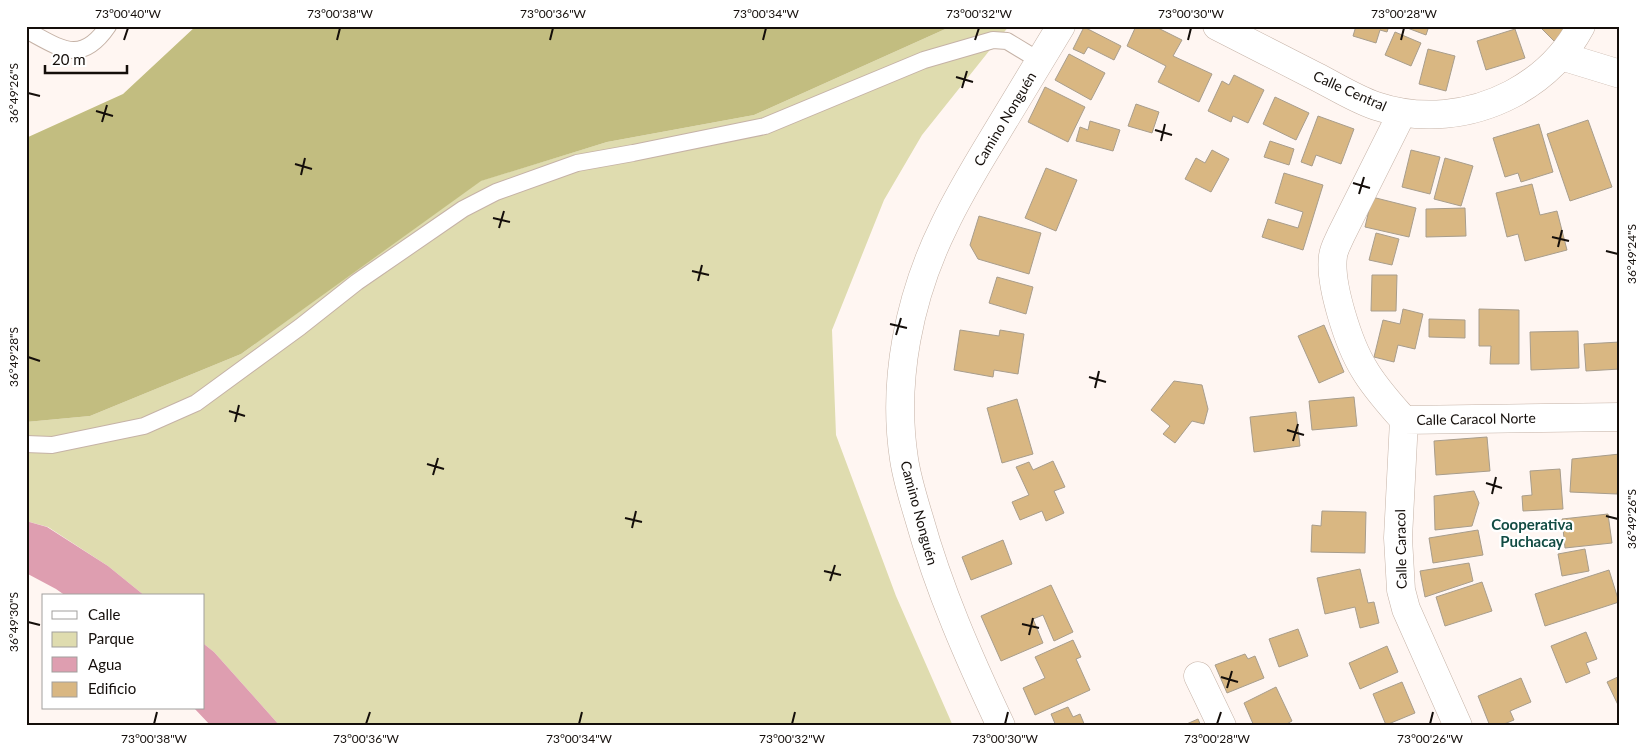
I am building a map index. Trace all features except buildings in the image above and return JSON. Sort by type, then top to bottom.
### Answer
[{"type":"street","name":"Camino Nonguén","points":[[1001,726],[951,614],[933,566],[916,511],[904,459],[901,430],[902,371],[906,341],[915,304],[926,268],[943,227],[964,187],[1061,26]]},
{"type":"street","name":"Calle Central","points":[[1217,26],[1360,99],[1376,106],[1416,115],[1441,115],[1481,107],[1500,100],[1543,74],[1573,41],[1581,26]]},
{"type":"street","points":[[1561,56],[1620,74]]},
{"type":"street","name":"Calle Caracol Norte","points":[[1402,113],[1335,246],[1332,268],[1334,283],[1349,340],[1364,369],[1380,392],[1404,420],[1620,417]]},
{"type":"street","name":"Calle Caracol","points":[[1404,420],[1398,538],[1401,590],[1406,609],[1458,726]]},
{"type":"street","points":[[1198,676],[1222,726]]},
{"type":"lane","points":[[26,30],[61,49],[69,51],[88,47],[96,42],[105,30]]},
{"type":"lane","points":[[26,444],[52,445],[144,426],[196,403],[300,327],[357,282],[463,209],[505,188],[577,163],[765,126],[924,60],[993,40],[1007,42],[1040,61]]},
{"type":"green space","points":[[952,26],[1009,26],[922,135],[884,200],[832,330],[836,435],[896,596],[953,726],[280,726],[214,652],[205,645],[205,594],[143,594],[108,566],[48,527],[26,521],[26,422],[90,416],[241,354],[480,181],[607,142],[754,115]]},
{"type":"shaded area","points":[[196,26],[952,26],[754,115],[607,142],[481,181],[241,354],[90,416],[26,422],[26,138],[123,94]]},
{"type":"water","points":[[26,521],[47,527],[108,566],[143,594],[63,594],[26,573]]},
{"type":"water","points":[[205,645],[214,652],[280,726],[211,726],[196,710],[205,710]]},
{"type":"district","name":"Cooperativa Puchacay","points":[[1532,534]]}]
